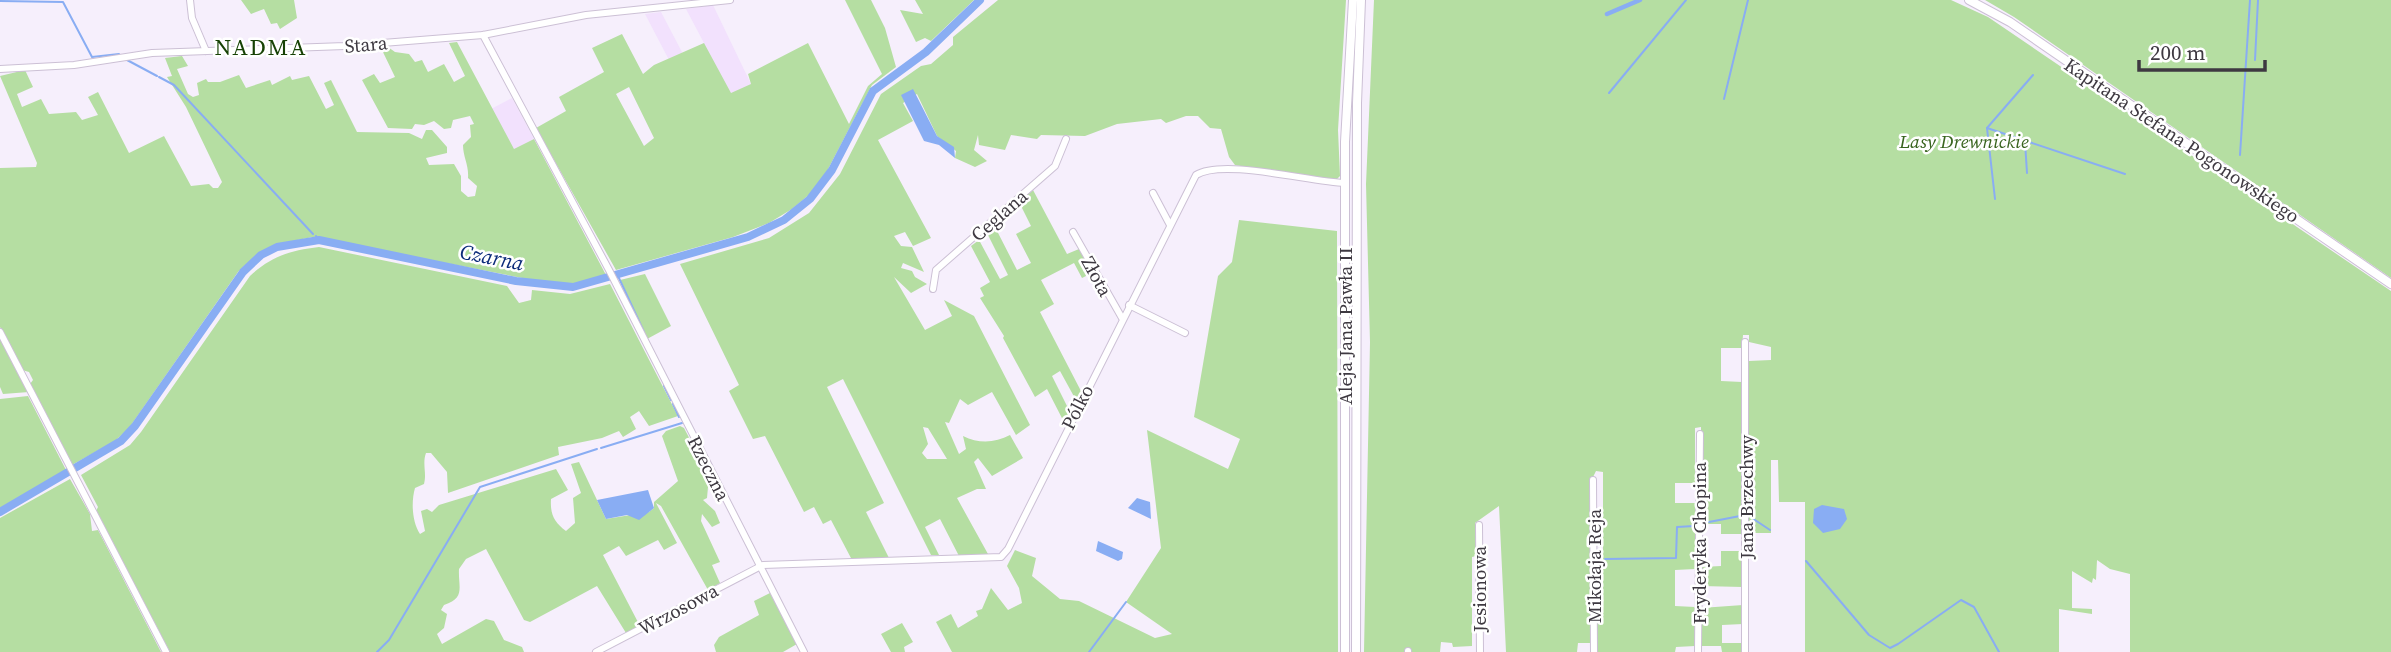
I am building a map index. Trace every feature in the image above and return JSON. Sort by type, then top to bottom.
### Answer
[{"type":"main road","name":"Aleja Jana Pawła II","points":[[1345,652],[1345,183],[1353,0]]},
{"type":"main road","name":"Aleja Jana Pawła II","points":[[1356,652],[1356,116],[1361,0]]},
{"type":"main road","name":"Kapitana Stefana Pogonowskiego","points":[[1969,0],[2010,23],[2391,284]]},
{"type":"street","points":[[190,0],[191,13],[206,51]]},
{"type":"street","name":"Stara","points":[[0,69],[74,65],[152,53],[332,47],[483,35],[586,15],[730,0]]},
{"type":"street","name":"Rzeczna","points":[[483,35],[609,270],[804,652]]},
{"type":"street","name":"Ceglana","points":[[933,289],[936,270],[1055,166],[1066,139]]},
{"type":"street","name":"Pólko","points":[[759,567],[1001,557],[1008,549],[1196,175],[1201,172],[1253,170],[1323,183],[1345,183]]},
{"type":"street","points":[[1153,193],[1170,225]]},
{"type":"street","name":"Złota","points":[[1073,232],[1122,318]]},
{"type":"street","points":[[1129,305],[1185,333]]},
{"type":"street","points":[[0,332],[166,652]]},
{"type":"street","name":"Jana Brzechwy","points":[[1745,342],[1745,652]]},
{"type":"street","name":"Fryderyka Chopina","points":[[1698,652],[1700,433]]},
{"type":"street","name":"Mikołaja Reja","points":[[1593,480],[1594,652]]},
{"type":"street","name":"Jesionowa","points":[[1479,525],[1480,652]]},
{"type":"street","name":"Wrzosowa","points":[[596,652],[759,567]]},
{"type":"shaded area","points":[[713,5],[751,84],[715,148],[645,14],[661,12],[683,54],[704,43],[686,9]]},
{"type":"shaded area","points":[[512,98],[534,139],[514,150],[491,109]]},
{"type":"green space","points":[[241,0],[294,0],[297,18],[280,29],[277,23],[271,24],[264,9],[251,14]]},
{"type":"green space","points":[[845,0],[871,0],[885,28],[896,67],[872,85],[825,175],[810,194],[769,223],[733,237],[616,270],[536,128],[566,111],[559,97],[604,72],[592,48],[622,34],[643,74],[654,65],[704,43],[731,93],[751,84],[748,74],[808,43],[849,124],[868,86],[882,74]],"holes":[[[629,87],[654,138],[644,146],[616,94]]]},
{"type":"green space","points":[[915,0],[974,0],[931,41],[925,38],[916,42],[900,10],[923,14]]},
{"type":"green space","points":[[998,0],[1346,0],[1338,130],[1340,176],[1336,180],[1321,180],[1235,165],[1229,157],[1221,129],[1210,128],[1198,116],[1186,116],[1166,123],[1161,119],[1117,124],[1085,136],[1041,135],[1037,139],[1011,135],[1005,150],[979,145],[978,135],[974,150],[987,161],[975,167],[955,158],[956,151],[937,136],[917,94],[903,103],[913,121],[878,140],[931,238],[913,246],[905,232],[894,236],[901,246],[912,247],[924,272],[903,263],[901,268],[912,271],[915,277],[927,284],[911,293],[894,277],[925,330],[952,316],[944,300],[974,316],[1030,425],[1016,435],[992,392],[968,405],[960,399],[949,423],[945,422],[959,454],[966,449],[963,436],[987,442],[1010,435],[1023,458],[992,476],[978,458],[974,462],[986,489],[977,489],[957,498],[988,554],[959,556],[940,519],[925,527],[939,555],[931,555],[843,379],[827,387],[884,503],[866,512],[889,558],[852,560],[831,520],[823,524],[814,507],[804,512],[765,436],[753,439],[729,391],[739,385],[680,264],[769,238],[809,213],[840,174],[881,94],[921,66],[931,64],[953,45],[953,37]],"holes":[[[923,427],[928,428],[947,459],[927,459],[922,453],[928,444]]]},
{"type":"green space","name":"Lasy Drewnickie","points":[[1374,0],[1951,0],[1988,17],[2391,291],[2391,652],[2130,652],[2130,574],[2110,569],[2097,560],[2096,580],[2093,578],[2092,583],[2072,571],[2072,608],[2092,609],[2092,614],[2059,609],[2059,652],[1805,652],[1805,502],[1779,502],[1778,460],[1771,460],[1771,533],[1749,533],[1749,361],[1771,360],[1771,347],[1749,342],[1749,335],[1743,335],[1742,348],[1721,348],[1721,381],[1742,382],[1742,534],[1721,534],[1721,524],[1701,524],[1701,427],[1695,428],[1695,483],[1675,483],[1675,503],[1695,503],[1695,569],[1675,570],[1675,606],[1695,607],[1695,646],[1676,647],[1675,652],[1596,652],[1596,609],[1603,609],[1603,472],[1596,471],[1590,483],[1593,643],[1578,643],[1577,652],[1506,652],[1499,506],[1475,523],[1476,556],[1472,557],[1472,646],[1453,647],[1452,643],[1441,642],[1440,652],[1364,652],[1370,342],[1366,184]]},
{"type":"green space","points":[[1985,0],[2391,0],[2391,278],[2014,17]]},
{"type":"green space","points":[[457,42],[514,149],[534,139],[606,275],[577,284],[553,284],[313,237],[282,244],[254,258],[238,272],[129,428],[115,441],[72,465],[30,384],[33,380],[29,372],[22,370],[0,327],[0,168],[36,167],[37,163],[0,76],[25,70],[33,87],[17,94],[22,107],[41,99],[49,114],[76,112],[82,120],[98,115],[88,97],[98,92],[129,153],[164,136],[191,186],[209,184],[213,188],[218,188],[222,182],[186,107],[167,77],[172,76],[165,58],[182,56],[188,66],[177,69],[188,94],[193,97],[199,95],[197,83],[206,79],[208,82],[220,82],[239,75],[246,88],[270,80],[272,85],[290,76],[292,80],[309,76],[326,109],[334,105],[324,83],[331,80],[357,132],[409,133],[422,139],[426,130],[432,130],[447,147],[447,153],[426,158],[429,165],[454,164],[461,176],[461,191],[468,197],[475,196],[477,186],[468,178],[463,149],[463,145],[471,137],[470,125],[474,124],[470,116],[453,120],[451,128],[444,129],[434,121],[424,125],[415,124],[412,129],[388,128],[362,80],[374,74],[380,83],[395,77],[381,48],[388,47],[395,52],[409,54],[415,62],[422,60],[428,72],[444,64],[454,82],[465,76],[449,43]]},
{"type":"green space","points":[[1033,190],[1067,254],[1079,249],[1092,273],[1082,278],[1074,263],[1041,280],[1054,304],[1040,312],[1082,393],[1077,402],[1060,371],[1052,376],[1071,414],[1065,424],[1047,389],[1035,397],[1004,336],[980,298],[984,296],[980,288],[990,282],[971,246],[979,240],[1000,279],[1008,275],[987,233],[995,227],[1017,270],[1031,263],[1016,234],[1031,226],[1019,202]]},
{"type":"green space","points":[[1239,220],[1337,231],[1338,652],[952,652],[936,622],[951,614],[958,628],[978,616],[976,611],[982,609],[991,588],[1008,610],[1022,603],[1019,588],[1007,566],[1015,550],[1036,558],[1032,576],[1060,599],[1079,601],[1155,638],[1172,634],[1126,602],[1161,548],[1147,430],[1228,469],[1240,439],[1194,417],[1218,276],[1232,262]]},
{"type":"green space","points":[[319,247],[507,286],[519,303],[531,300],[532,290],[570,294],[610,284],[678,416],[649,426],[639,411],[630,417],[636,429],[623,437],[619,431],[602,438],[558,447],[559,455],[448,493],[447,472],[431,453],[426,453],[424,484],[415,488],[414,494],[415,524],[420,534],[425,531],[421,511],[427,509],[432,512],[439,505],[556,469],[568,490],[551,499],[551,509],[558,524],[566,531],[575,523],[573,498],[581,493],[571,464],[579,462],[606,519],[649,512],[654,508],[654,502],[678,481],[662,436],[666,431],[680,426],[684,428],[709,476],[707,498],[703,500],[715,511],[720,523],[712,527],[702,514],[701,521],[720,562],[712,565],[720,583],[708,590],[661,506],[656,503],[677,543],[664,550],[658,540],[626,556],[619,546],[603,555],[640,626],[626,633],[597,586],[530,622],[524,620],[486,549],[466,559],[459,569],[458,595],[441,610],[447,614],[444,628],[437,634],[442,644],[486,619],[494,621],[504,640],[522,647],[524,652],[170,652],[96,511],[98,507],[81,475],[130,445],[250,276],[281,255]]},
{"type":"green space","points":[[645,274],[671,326],[647,339],[620,280]]},
{"type":"green space","points":[[0,337],[29,392],[3,394],[0,387]]},
{"type":"green space","points":[[28,396],[66,470],[0,508],[0,399]]},
{"type":"green space","points":[[70,479],[90,514],[92,531],[98,530],[161,652],[0,652],[0,518]]},
{"type":"green space","points":[[1721,551],[1742,551],[1743,587],[1701,586],[1702,567],[1721,566]]},
{"type":"green space","points":[[770,593],[797,644],[783,652],[716,652],[714,645],[719,637],[759,615],[754,601]]},
{"type":"green space","points":[[1743,605],[1743,624],[1722,625],[1722,643],[1742,643],[1742,652],[1722,652],[1721,646],[1702,646],[1701,608]]},
{"type":"green space","points":[[902,623],[913,642],[904,647],[905,652],[891,652],[881,634]]},
{"type":"water","points":[[913,89],[937,136],[954,147],[955,158],[939,145],[924,141],[901,95]]},
{"type":"water","points":[[648,490],[654,508],[639,520],[627,515],[606,519],[597,500]]},
{"type":"water","points":[[1137,498],[1150,502],[1151,519],[1128,508]]},
{"type":"water","points":[[1822,505],[1844,509],[1847,519],[1840,529],[1823,533],[1813,523],[1814,509]]},
{"type":"water","points":[[1098,541],[1123,552],[1122,559],[1118,561],[1096,551]]},
{"type":"waterway","name":"Czarna","points":[[0,512],[121,441],[135,426],[243,272],[261,255],[277,247],[319,240],[516,281],[573,287],[748,237],[784,220],[810,199],[832,170],[873,91],[926,52],[980,0]]},
{"type":"waterway","points":[[1607,14],[1640,0]]},
{"type":"waterway","points":[[1609,93],[1686,0]]},
{"type":"waterway","points":[[1724,99],[1748,0]]},
{"type":"waterway","points":[[2240,155],[2250,0]]},
{"type":"waterway","points":[[2255,60],[2258,0]]},
{"type":"waterway","points":[[0,1],[63,2],[92,57],[119,54]]},
{"type":"waterway","points":[[127,60],[157,76]]},
{"type":"waterway","points":[[1995,199],[1987,128],[2033,75]]},
{"type":"waterway","points":[[159,77],[174,85],[313,234]]},
{"type":"waterway","points":[[1987,128],[2125,174]]},
{"type":"waterway","points":[[2025,142],[2027,173]]},
{"type":"waterway","name":"Czarna","points":[[316,236],[319,240]]},
{"type":"waterway","points":[[618,276],[644,332]]},
{"type":"waterway","points":[[664,386],[671,400]]},
{"type":"waterway","points":[[673,404],[679,417]]},
{"type":"waterway","points":[[601,448],[682,423]]},
{"type":"waterway","points":[[377,652],[389,640],[480,487],[597,449]]},
{"type":"waterway","points":[[1709,522],[1740,516]]},
{"type":"waterway","points":[[1752,518],[1770,530]]},
{"type":"waterway","points":[[1605,559],[1676,558],[1677,527],[1694,526]]},
{"type":"waterway","points":[[1806,561],[1869,635],[1890,648],[1961,600],[1974,607],[1999,652]]},
{"type":"waterway","points":[[1089,652],[1126,602]]},
{"type":"district","name":"NADMA","points":[[261,47]]}]
